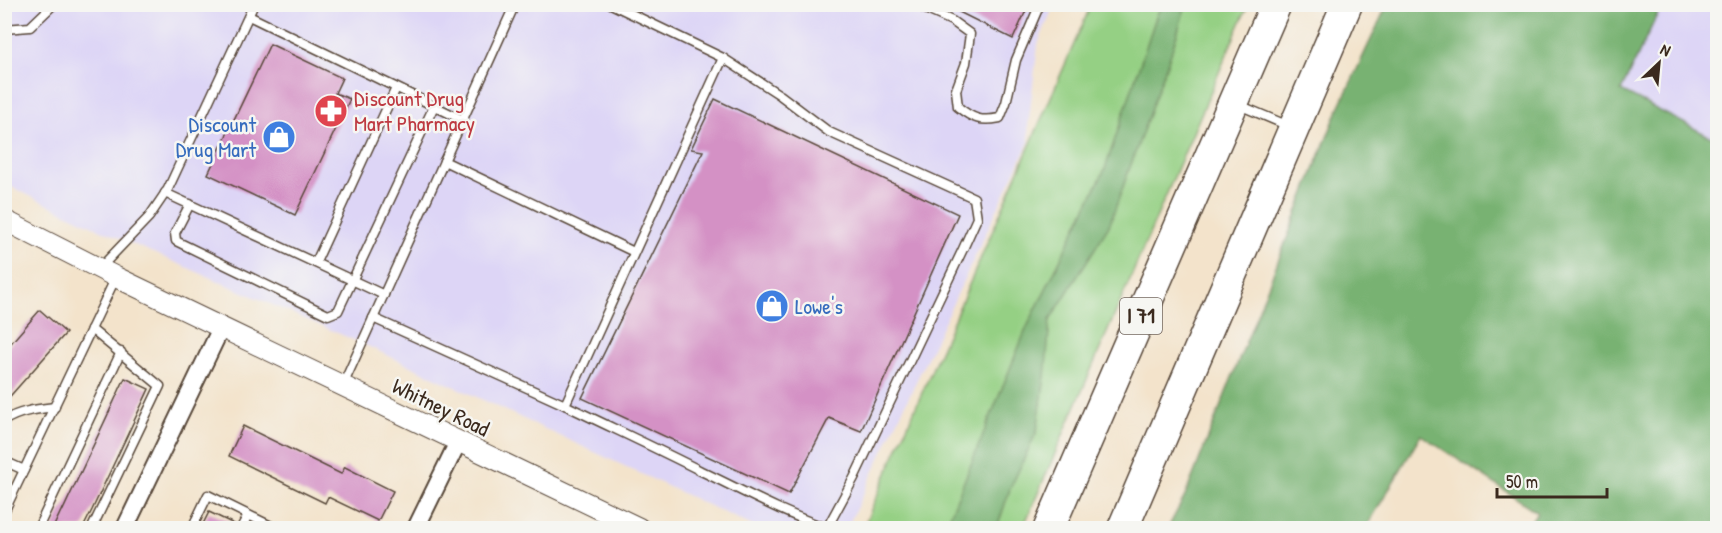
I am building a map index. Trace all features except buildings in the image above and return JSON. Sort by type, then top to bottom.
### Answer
[{"type":"highway","name":"I 71","points":[[1049,528],[1275,4]]},
{"type":"highway","points":[[1123,528],[1347,4]]},
{"type":"street","name":"Whitney Road","points":[[4,220],[107,273],[639,528]]},
{"type":"street","points":[[125,528],[221,328]]},
{"type":"street","points":[[416,528],[458,441]]},
{"type":"lane","points":[[4,28],[30,27],[54,4]]},
{"type":"lane","points":[[4,512],[92,329],[107,273],[165,193],[254,4]]},
{"type":"lane","points":[[343,386],[515,4]]},
{"type":"lane","points":[[373,318],[565,405],[737,490],[808,522],[827,528],[854,478],[950,280],[977,218],[974,198],[829,132],[780,95],[723,58],[611,4]]},
{"type":"lane","points":[[914,4],[952,21],[970,34],[966,63],[956,90],[958,107],[970,117],[986,121],[1000,118],[1016,60],[1040,4]]},
{"type":"lane","points":[[249,16],[463,120]]},
{"type":"lane","points":[[565,405],[723,58]]},
{"type":"lane","points":[[316,262],[396,88]]},
{"type":"lane","points":[[1233,103],[1294,129]]},
{"type":"lane","points":[[190,204],[175,233],[176,241],[328,315],[338,311],[434,106]]},
{"type":"lane","points":[[444,161],[634,252]]},
{"type":"lane","points":[[165,193],[384,295]]},
{"type":"lane","points":[[92,329],[160,386],[92,528]]},
{"type":"lane","points":[[38,528],[121,352]]},
{"type":"lane","points":[[4,421],[31,410],[54,407]]},
{"type":"lane","points":[[4,461],[24,470]]},
{"type":"lane","points":[[192,528],[208,495],[275,528]]},
{"type":"lane","points":[[241,528],[248,515]]},
{"type":"shaded area","points":[[4,5],[1054,5],[1038,44],[1028,126],[1029,142],[847,528],[757,528],[372,348],[110,234],[5,184]]},
{"type":"shaded area","points":[[1662,5],[1717,5],[1717,140],[1621,91]]},
{"type":"green space","points":[[1091,5],[1248,5],[1023,528],[863,528]]},
{"type":"green space","points":[[1162,5],[1186,5],[1109,226],[1050,320],[1037,431],[1010,489],[997,528],[945,528],[1027,327],[1105,169]]},
{"type":"green space","points":[[1387,5],[1662,5],[1621,91],[1717,140],[1717,528],[1527,528],[1537,512],[1421,435],[1366,528],[1168,528],[1185,496],[1337,112]]},
{"type":"place","name":"Discount Drug Mart Pharmacy","points":[[331,111]]},
{"type":"place","name":"Discount Drug Mart","points":[[279,137]]},
{"type":"place","name":"Lowe's","points":[[772,306]]}]
